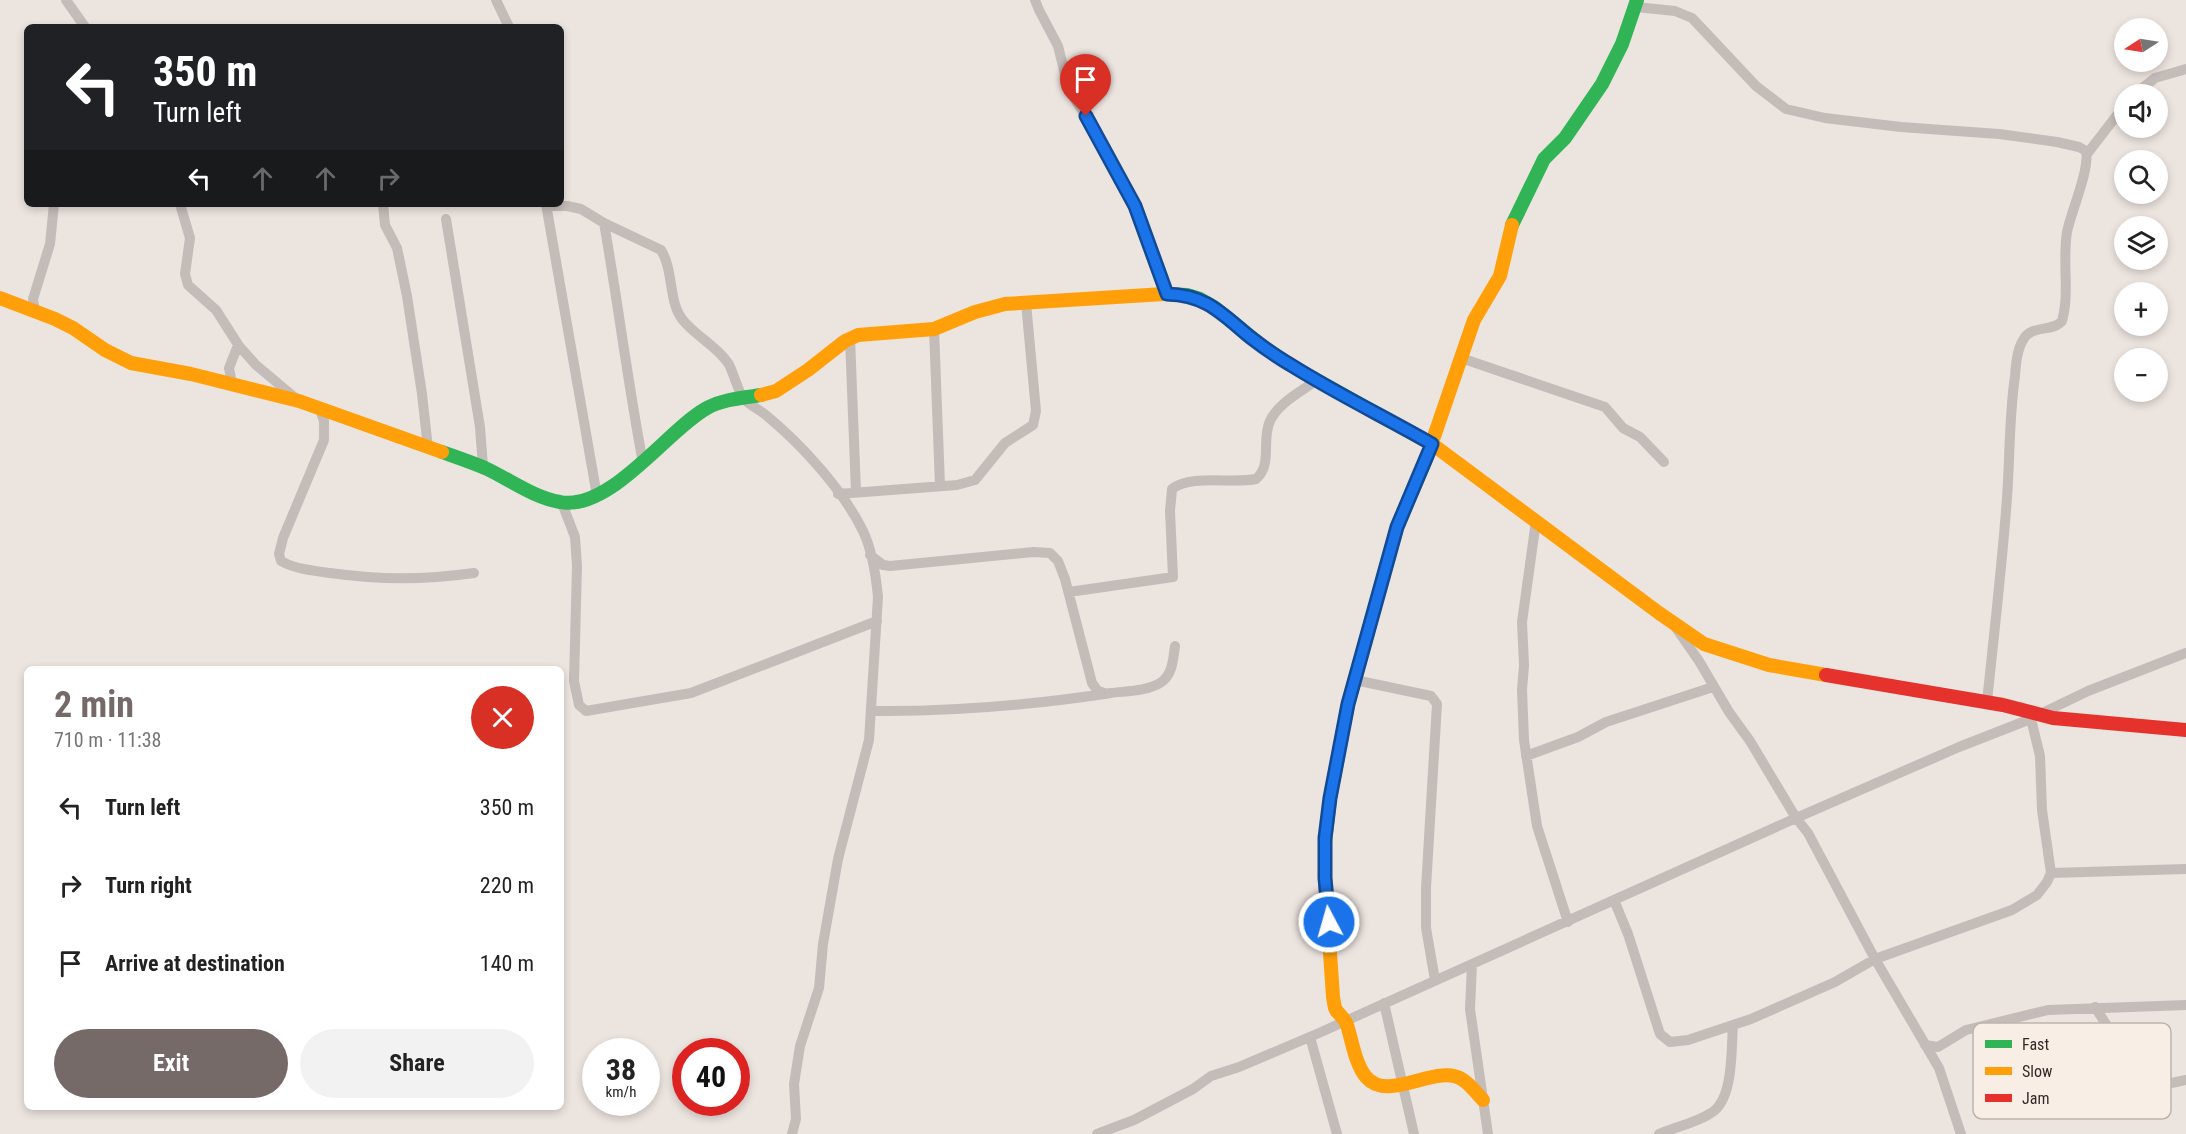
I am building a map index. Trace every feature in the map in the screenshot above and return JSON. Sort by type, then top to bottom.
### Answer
[{"type":"street","points":[[66,0],[80,24]]},
{"type":"street","points":[[496,0],[508,24]]},
{"type":"street","points":[[1035,0],[1058,46],[1069,90],[1091,124],[1135,206],[1167,294]]},
{"type":"street","points":[[1483,1100],[1463,1080],[1455,1077],[1438,1076],[1403,1085],[1379,1085],[1367,1078],[1361,1068],[1346,1020],[1336,1010],[1333,997],[1325,878],[1325,838],[1332,788],[1355,680],[1397,527],[1432,444],[1479,308],[1500,276],[1512,225],[1536,172],[1544,159],[1565,138],[1602,84],[1622,44],[1636,4],[1676,11],[1692,18],[1756,86],[1786,109],[1825,118],[1901,127],[1999,134],[2057,142],[2079,147],[2087,154]]},
{"type":"street","points":[[2148,84],[2156,78],[2186,69]]},
{"type":"street","points":[[1988,702],[2007,499],[2010,412],[2016,367],[2022,341],[2026,335],[2055,326],[2062,321],[2067,233],[2087,154],[2114,119]]},
{"type":"street","points":[[564,206],[581,209],[604,223],[661,250],[668,266],[673,296],[684,322],[720,352],[728,363],[742,399],[768,416],[796,442],[838,494],[863,532],[870,555],[877,585],[877,621],[869,740],[833,881],[819,988],[800,1046],[795,1084],[796,1119],[792,1134]]},
{"type":"street","points":[[35,311],[33,299],[50,244],[54,207]]},
{"type":"street","points":[[181,207],[190,238],[185,274],[190,288],[216,310],[238,345],[263,373],[300,401]]},
{"type":"street","points":[[382,207],[385,225],[397,248],[407,296],[428,448]]},
{"type":"street","points":[[546,207],[597,496]]},
{"type":"street","points":[[446,219],[480,428],[483,467]]},
{"type":"street","points":[[604,223],[643,463]]},
{"type":"street","points":[[0,298],[73,328],[105,350],[130,362],[232,384],[319,407],[483,467],[546,498],[562,503],[597,496],[643,463],[696,415],[722,402],[776,391],[850,338],[874,333],[934,329],[975,312],[1005,304],[1167,294],[1187,295],[1214,307],[1261,345],[1317,380],[1432,444],[1672,623],[1704,644],[1769,664],[2015,707],[2034,717],[2186,730]]},
{"type":"street","points":[[838,494],[968,483],[975,480],[1005,443],[1025,432],[1035,422],[1036,411],[1026,303]]},
{"type":"street","points":[[934,329],[940,486]]},
{"type":"street","points":[[850,338],[856,492]]},
{"type":"street","points":[[232,384],[229,368],[238,345]]},
{"type":"street","points":[[1461,358],[1605,407],[1623,428],[1640,437],[1664,462]]},
{"type":"street","points":[[1069,592],[1173,577],[1170,511],[1172,489],[1180,484],[1196,482],[1256,479],[1264,471],[1270,421],[1274,414],[1317,380]]},
{"type":"street","points":[[319,407],[324,421],[324,440],[283,538],[279,554],[281,561],[313,571],[387,579],[415,579],[474,573]]},
{"type":"street","points":[[562,503],[575,537],[577,566],[574,681],[579,705],[586,711],[691,693],[877,621]]},
{"type":"street","points":[[1536,521],[1522,628],[1524,665],[1522,708],[1526,756],[1537,826],[1568,922]]},
{"type":"street","points":[[870,555],[883,565],[890,566],[1050,553],[1058,561],[1069,592],[1092,683],[1096,690],[1106,694]]},
{"type":"street","points":[[1672,623],[1693,651],[1713,687],[1750,741],[1796,818],[1808,833],[1875,959],[1939,1068],[1961,1134]]},
{"type":"street","points":[[872,711],[1004,706],[1152,687],[1161,683],[1173,666],[1174,646]]},
{"type":"street","points":[[1097,1134],[1134,1120],[1193,1089],[1211,1076],[1239,1067],[1310,1037],[1796,818],[2034,717],[2088,691],[2186,653]]},
{"type":"street","points":[[1355,680],[1431,696],[1437,704],[1426,888],[1426,928],[1435,981]]},
{"type":"street","points":[[1526,756],[1578,737],[1606,722],[1713,687]]},
{"type":"street","points":[[1614,900],[1628,934],[1658,1029],[1663,1038],[1670,1042],[1688,1040],[1733,1025],[1827,986],[1875,959],[2012,910],[2037,896],[2051,873],[2042,810],[2040,756],[2034,717]]},
{"type":"street","points":[[2051,873],[2186,868]]},
{"type":"street","points":[[1472,964],[1470,1009],[1488,1134]]},
{"type":"street","points":[[1384,1003],[1414,1134]]},
{"type":"street","points":[[1993,1023],[2048,1010],[2186,1005]]},
{"type":"street","points":[[2095,1007],[2105,1023]]},
{"type":"street","points":[[1659,1134],[1711,1113],[1722,1105],[1728,1082],[1733,1025]]},
{"type":"street","points":[[1925,1045],[1938,1047],[1973,1028]]},
{"type":"street","points":[[1310,1037],[1337,1134]]},
{"type":"street","points":[[2171,1083],[2186,1080]]},
{"type":"traffic: fast","points":[[1512,225],[1544,159],[1565,138],[1602,84],[1622,44],[1637,0]]},
{"type":"traffic: fast","points":[[1164,294],[1187,295],[1200,299],[1214,307],[1290,365],[1383,417]]},
{"type":"traffic: fast","points":[[442,452],[485,468],[541,497],[560,502],[579,502],[599,494],[618,482],[692,418],[707,408],[726,401],[761,395]]},
{"type":"traffic: fast","points":[[1325,842],[1330,799],[1348,704],[1397,527],[1427,457]]},
{"type":"traffic: slow","points":[[1427,457],[1474,320],[1500,276],[1512,225]]},
{"type":"traffic: slow","points":[[761,395],[776,391],[845,341],[858,335],[934,329],[975,312],[1005,304],[1164,294]]},
{"type":"traffic: slow","points":[[0,298],[55,319],[131,363],[191,374],[299,401],[442,452]]},
{"type":"traffic: slow","points":[[1383,417],[1432,444],[1704,644],[1769,665],[1826,675]]},
{"type":"traffic: slow","points":[[1325,842],[1325,878],[1333,997],[1335,1009],[1346,1023],[1362,1072],[1376,1084],[1387,1086],[1427,1078],[1452,1076],[1466,1082],[1483,1100]]},
{"type":"traffic: jam","points":[[1826,675],[2003,705],[2053,718],[2186,730]]},
{"type":"route","points":[[1086,116],[1128,190],[1167,294],[1187,295],[1200,299],[1227,316],[1261,345],[1290,365],[1432,444],[1397,527],[1348,704],[1330,798],[1325,838],[1325,878],[1329,922]]}]
